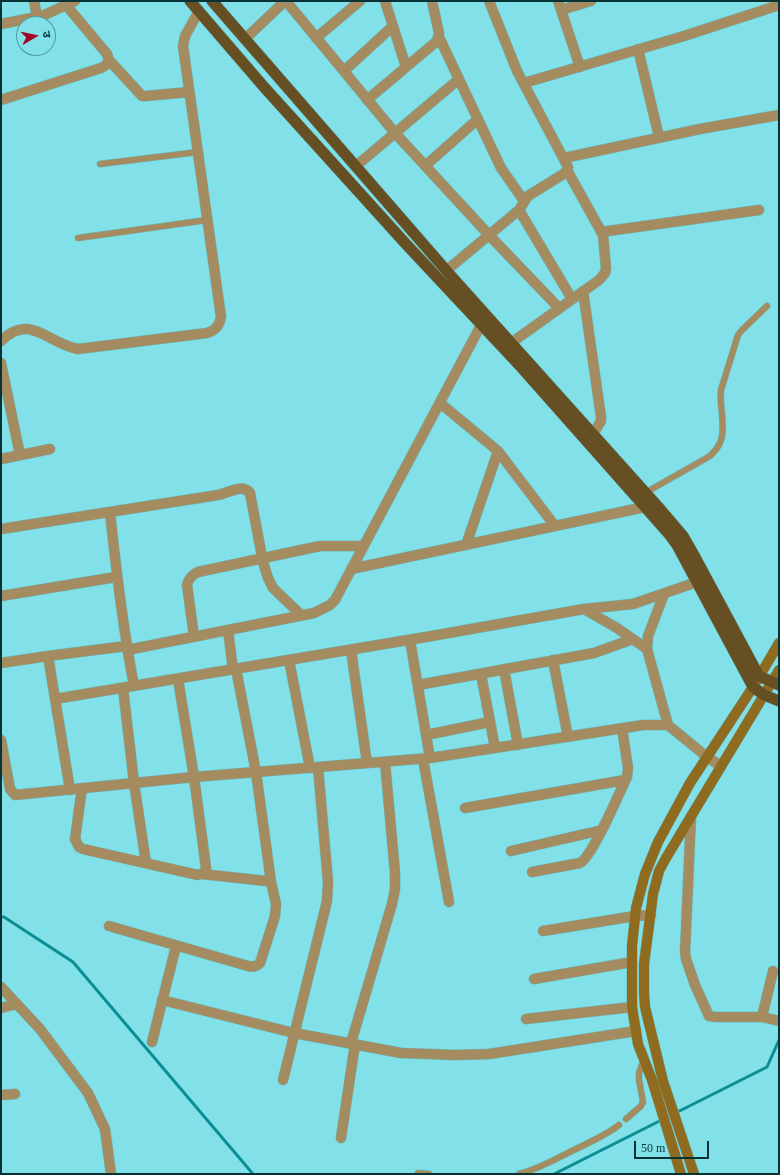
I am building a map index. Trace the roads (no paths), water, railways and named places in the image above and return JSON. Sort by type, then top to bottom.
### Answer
[{"type":"highway","points":[[190,1],[402,240],[522,368],[673,539],[697,582],[760,676],[775,684]]},
{"type":"highway","points":[[212,1],[447,270],[683,536],[696,557],[753,687],[764,695],[779,701]]},
{"type":"highway","points":[[272,95],[285,85]]},
{"type":"main road","points":[[681,1174],[652,1080],[638,1044],[632,1007],[632,946],[636,908],[645,874],[658,842],[690,783],[760,676],[779,642]]},
{"type":"main road","points":[[694,1174],[663,1081],[645,1007],[644,964],[656,883],[659,871],[691,816],[764,695],[775,684],[779,670]]},
{"type":"street","points":[[34,1],[37,16]]},
{"type":"street","points":[[316,38],[360,1]]},
{"type":"street","points":[[385,1],[406,67]]},
{"type":"street","points":[[490,1],[517,71],[564,158],[568,167],[567,170],[602,232],[606,268],[605,273],[599,280],[511,342]]},
{"type":"street","points":[[580,67],[560,6],[591,1]]},
{"type":"street","points":[[245,40],[288,2],[395,133],[559,308]]},
{"type":"street","points":[[435,2],[439,37],[504,173],[572,299]]},
{"type":"street","points":[[42,16],[71,3],[107,54],[109,60],[142,96],[189,92]]},
{"type":"street","points":[[524,83],[779,6]]},
{"type":"street","points":[[1,341],[9,333],[23,328],[32,329],[69,347],[78,349],[207,332],[216,329],[220,324],[221,317],[183,46],[185,36],[199,11]]},
{"type":"street","points":[[1,24],[16,21]]},
{"type":"street","points":[[344,71],[392,26]]},
{"type":"street","points":[[367,100],[437,41],[439,37]]},
{"type":"street","points":[[638,49],[659,137]]},
{"type":"street","points":[[1,100],[101,68],[106,65],[109,60]]},
{"type":"street","points":[[356,166],[459,79]]},
{"type":"street","points":[[564,158],[659,137],[779,115]]},
{"type":"street","points":[[425,166],[478,119]]},
{"type":"street","points":[[447,270],[522,206],[528,196],[566,173],[567,170]]},
{"type":"street","points":[[602,232],[758,210]]},
{"type":"street","points":[[584,291],[601,418],[601,421],[593,434]]},
{"type":"street","points":[[1,663],[48,656],[127,648],[314,613],[330,605],[335,600],[481,324]]},
{"type":"street","points":[[1,363],[20,455]]},
{"type":"street","points":[[440,403],[498,451],[555,526]]},
{"type":"street","points":[[1,458],[50,449]]},
{"type":"street","points":[[466,545],[498,451]]},
{"type":"street","points":[[1,529],[218,495],[244,488],[250,493],[262,558],[268,578],[273,588],[301,615]]},
{"type":"street","points":[[351,570],[645,507]]},
{"type":"street","points":[[110,512],[116,577],[134,686]]},
{"type":"street","points":[[194,636],[187,585],[188,580],[193,574],[322,546],[364,546]]},
{"type":"street","points":[[1,596],[116,577]]},
{"type":"street","points":[[56,699],[410,640],[584,609],[633,604],[697,582]]},
{"type":"street","points":[[664,594],[648,636],[647,650],[668,725],[707,758],[721,766]]},
{"type":"street","points":[[584,609],[617,628],[647,650]]},
{"type":"street","points":[[109,926],[253,967],[260,963],[276,916],[276,904],[271,882],[256,772],[234,669],[228,630]]},
{"type":"street","points":[[418,685],[594,653],[633,639]]},
{"type":"street","points":[[410,640],[426,735],[427,759],[449,902]]},
{"type":"street","points":[[351,650],[367,763]]},
{"type":"street","points":[[48,656],[70,790]]},
{"type":"street","points":[[283,1080],[327,901],[328,882],[314,767],[289,660]]},
{"type":"street","points":[[553,660],[568,737]]},
{"type":"street","points":[[504,669],[518,745]]},
{"type":"street","points":[[481,674],[495,748]]},
{"type":"street","points":[[178,679],[194,777],[206,868],[205,872],[202,874]]},
{"type":"street","points":[[123,688],[134,783],[146,863]]},
{"type":"street","points":[[426,735],[490,722]]},
{"type":"street","points":[[1,740],[6,788],[15,795],[194,777],[427,759],[643,725],[668,725]]},
{"type":"street","points":[[532,872],[583,862],[602,830],[627,777],[628,768],[622,728]]},
{"type":"street","points":[[341,1138],[353,1044],[395,889],[395,873],[385,762]]},
{"type":"street","points":[[465,808],[625,780]]},
{"type":"street","points":[[82,788],[75,839],[79,846],[83,849],[198,875],[202,874],[266,881]]},
{"type":"street","points":[[691,816],[685,938],[686,959],[695,985],[709,1016],[762,1017],[779,1021]]},
{"type":"street","points":[[511,851],[602,830]]},
{"type":"street","points":[[543,931],[635,916],[651,915]]},
{"type":"street","points":[[152,1042],[176,946]]},
{"type":"street","points":[[534,979],[632,962]]},
{"type":"street","points":[[762,1017],[773,972]]},
{"type":"street","points":[[1,987],[40,1029],[88,1093],[105,1129],[111,1174]]},
{"type":"street","points":[[162,1000],[294,1033],[401,1052],[473,1055],[496,1053],[636,1031]]},
{"type":"street","points":[[1,1008],[17,1004]]},
{"type":"street","points":[[526,1019],[632,1007]]},
{"type":"street","points":[[1,1095],[16,1094]]},
{"type":"lane","points":[[100,164],[198,152]]},
{"type":"lane","points":[[78,238],[207,220]]},
{"type":"lane","points":[[645,492],[710,456],[717,449],[721,440],[722,428],[720,398],[721,390],[738,336],[742,330],[767,306]]},
{"type":"lane","points":[[626,1119],[641,1106],[643,1102],[639,1072],[644,1059]]},
{"type":"lane","points":[[519,1174],[549,1162],[604,1135],[619,1125]]},
{"type":"lane","points":[[418,1173],[429,1174]]},
{"type":"waterway","points":[[1,917],[4,917],[73,962],[253,1174]]},
{"type":"waterway","points":[[554,1174],[767,1067],[779,1040]]}]
